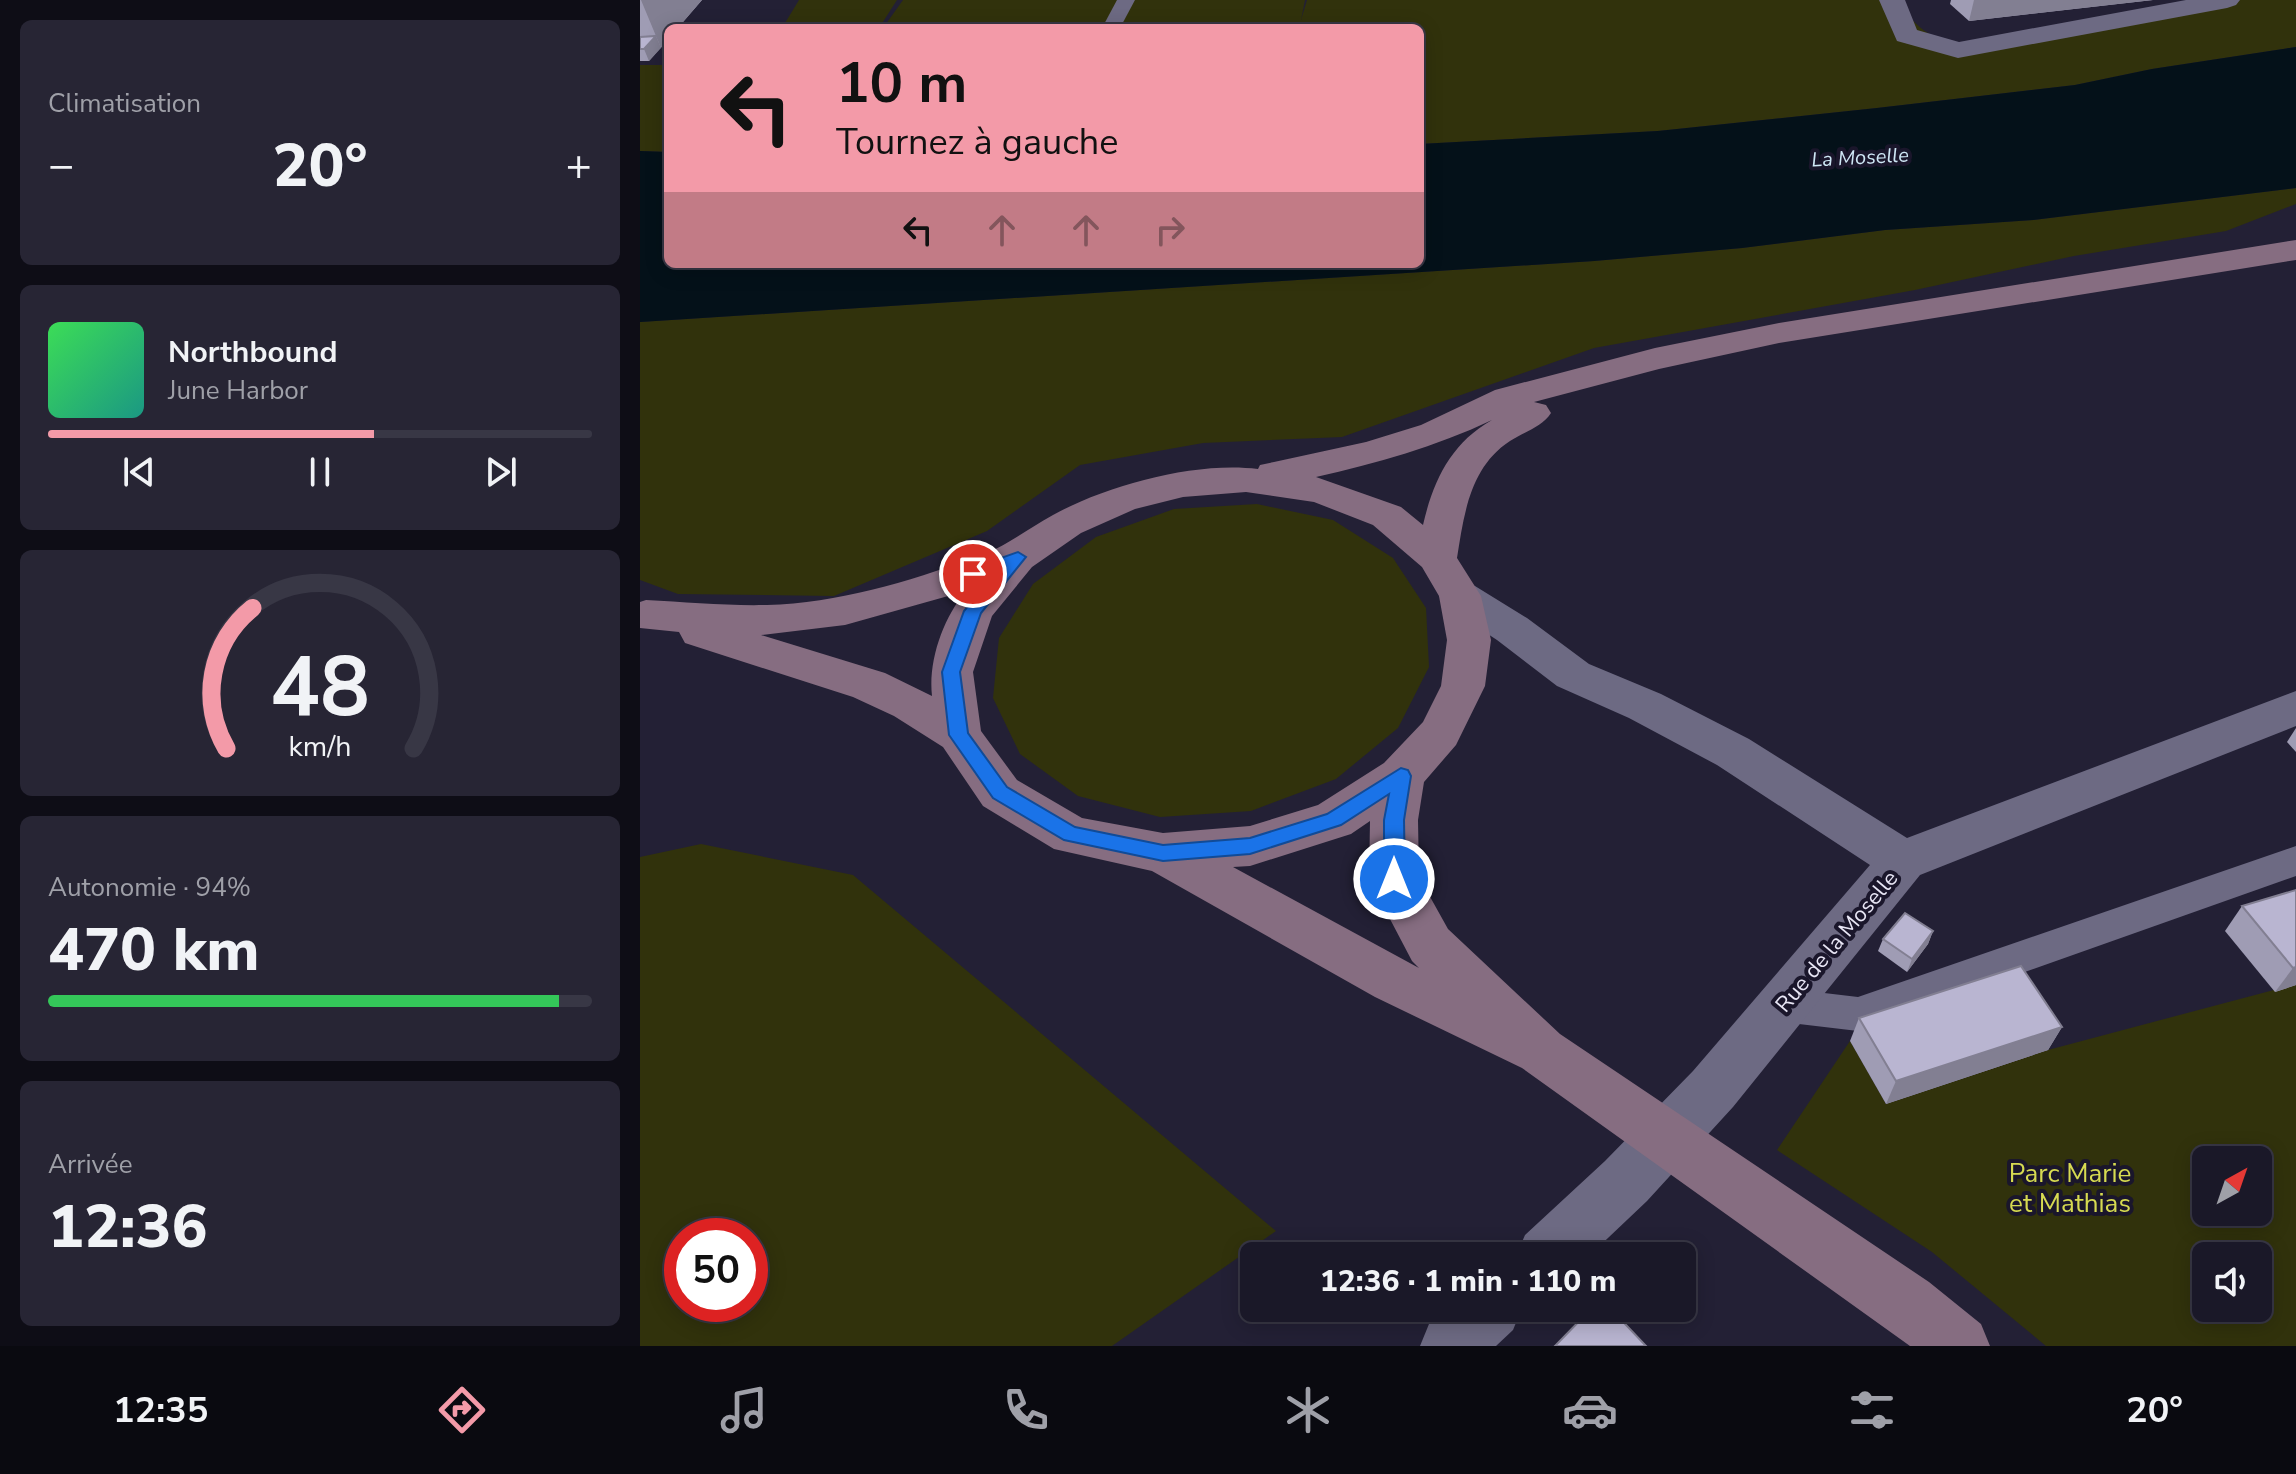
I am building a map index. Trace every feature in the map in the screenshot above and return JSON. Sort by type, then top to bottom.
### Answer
[{"type":"main road","points":[[643,614],[785,619],[872,604],[950,582],[1018,557],[1067,524],[1123,499],[1183,485],[1246,480],[1373,452],[1434,433],[1508,398],[1611,370],[1779,333],[2296,250]]},
{"type":"main road","points":[[1437,558],[1450,493],[1470,459],[1487,439],[1611,370]]},
{"type":"main road","points":[[643,614],[869,685],[910,704],[959,735],[1000,793],[1071,835],[1163,853],[1250,846],[1334,820],[1401,776],[1440,733],[1463,686],[1469,640],[1460,596],[1437,558],[1387,516],[1321,490],[1246,480]]},
{"type":"main road","points":[[959,735],[951,672],[973,611],[1018,557]]},
{"type":"main road","points":[[1401,776],[1394,820],[1394,879],[1430,945],[1541,1051],[1907,1304],[1959,1346]]},
{"type":"main road","points":[[1163,853],[1394,981],[1541,1051]]},
{"type":"street","points":[[1892,0],[1906,35],[1958,50],[2227,0]]},
{"type":"street","points":[[1460,596],[1512,629],[1573,675],[1645,706],[1733,752],[1903,861]]},
{"type":"street","name":"Rue de la Moselle","points":[[1561,1242],[1626,1181],[1713,1089],[1903,861],[2296,708]]},
{"type":"street","points":[[1451,1346],[1476,1322]]},
{"type":"lane","points":[[1113,24],[1126,0]]},
{"type":"lane","points":[[1782,1005],[1858,1014],[2296,861]]},
{"type":"green space","points":[[799,0],[897,0],[882,24],[784,24]]},
{"type":"green space","points":[[903,0],[1305,0],[1301,20],[1307,0],[1899,0],[1912,20],[1928,33],[1947,42],[1971,47],[2227,0],[2296,0],[2296,47],[2152,69],[2075,85],[1658,131],[1424,144],[1424,24],[886,24]]},
{"type":"green space","points":[[640,65],[664,65],[664,152],[640,151]]},
{"type":"green space","points":[[2296,188],[2296,204],[2226,231],[2074,256],[1915,290],[1594,348],[1342,437],[1203,443],[1080,465],[987,531],[834,596],[678,594],[640,580],[640,322],[1594,261],[1742,248],[1885,230],[2033,220]]},
{"type":"green space","points":[[1257,504],[1333,520],[1393,558],[1426,608],[1429,667],[1398,728],[1336,779],[1251,811],[1160,817],[1078,796],[1020,754],[993,698],[999,638],[1033,584],[1096,537],[1174,509]]},
{"type":"green space","points":[[701,844],[853,875],[1276,1231],[1260,1242],[1240,1242],[1240,1256],[1112,1346],[640,1346],[640,857]]},
{"type":"green space","name":"Parc Marie et Mathias","points":[[2296,984],[2296,1346],[2046,1346],[1932,1252],[1777,1150],[1850,1041],[1886,1104],[2048,1050]]},
{"type":"water","name":"La Moselle","points":[[2296,47],[2296,188],[2033,220],[1885,230],[1742,248],[1594,261],[640,322],[640,151],[664,152],[664,268],[1424,268],[1424,144],[1658,131],[2075,85],[2152,69]]},
{"type":"building","points":[[656,36],[644,49],[640,49],[640,37]]},
{"type":"building","points":[[2296,890],[2296,967],[2293,968],[2242,906]]},
{"type":"building","points":[[1905,913],[1933,931],[1912,959],[1883,939]]},
{"type":"building","points":[[2021,966],[2062,1027],[1896,1081],[1859,1018]]},
{"type":"building","points":[[1578,1322],[1623,1322],[1646,1346],[1555,1346]]},
{"type":"route","points":[[973,574],[1018,557],[973,611],[951,672],[959,735],[1000,793],[1071,835],[1163,853],[1250,846],[1334,820],[1401,776],[1394,820],[1394,879]]}]
